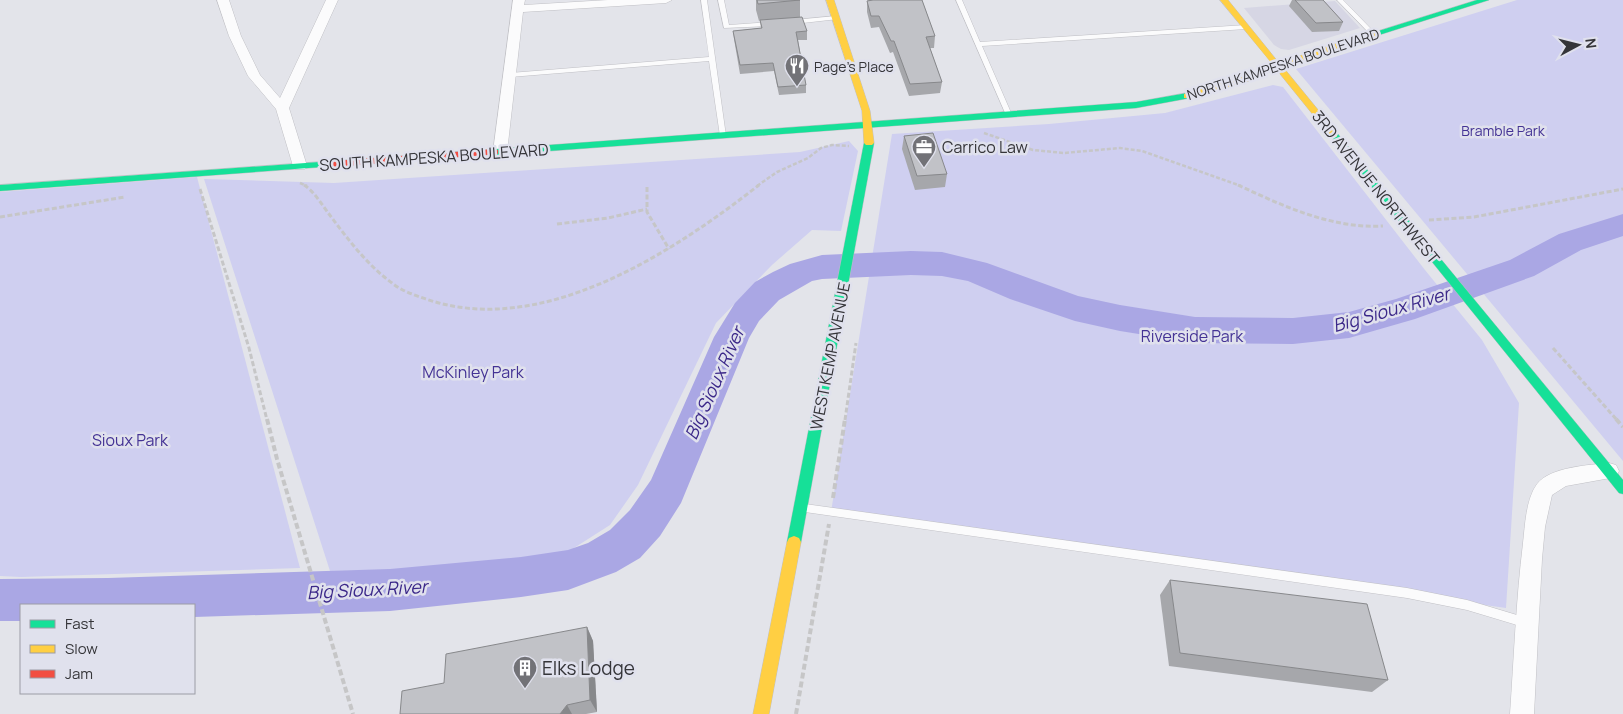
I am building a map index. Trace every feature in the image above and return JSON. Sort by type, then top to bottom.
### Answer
[{"type":"street","points":[[223,0],[235,36],[254,76],[282,108],[300,166]]},
{"type":"street","points":[[282,108],[332,0]]},
{"type":"street","points":[[500,152],[519,4],[666,0]]},
{"type":"street","name":"WEST KEMP AVENUE","points":[[765,713],[801,507],[869,149],[866,111],[830,0]]},
{"type":"street","name":"3RD AVENUE NORTHWEST","points":[[1224,0],[1623,489]]},
{"type":"street","name":"NORTH KAMPESKA BOULEVARD","points":[[868,126],[1116,108],[1176,99],[1249,78],[1277,66],[1471,2],[1485,0]]},
{"type":"street","name":"SOUTH KAMPESKA BOULEVARD","points":[[0,188],[868,126]]},
{"type":"street","points":[[1522,714],[1533,536],[1542,491],[1553,482],[1609,471]]},
{"type":"lane","points":[[704,0],[723,136]]},
{"type":"lane","points":[[721,0],[726,27],[781,23]]},
{"type":"lane","points":[[959,0],[1009,116]]},
{"type":"lane","points":[[1340,0],[1373,34]]},
{"type":"lane","points":[[790,22],[836,18]]},
{"type":"lane","points":[[978,44],[1246,27]]},
{"type":"lane","points":[[510,74],[711,59]]},
{"type":"lane","points":[[801,507],[1407,593],[1467,606],[1527,623]]},
{"type":"path","points":[[980,131],[1033,150],[1064,153],[1120,148],[1142,150],[1234,183],[1290,209],[1311,216],[1368,227],[1474,217],[1623,189]]},
{"type":"path","points":[[294,182],[307,186],[368,261],[403,291],[444,306],[479,310],[526,307],[556,299],[616,276],[668,249],[778,172],[808,158],[819,148],[826,146],[849,146]]},
{"type":"path","points":[[195,174],[249,348],[277,459],[354,714]]},
{"type":"path","points":[[646,187],[647,212],[668,249]]},
{"type":"path","points":[[0,218],[126,197]]},
{"type":"path","points":[[557,224],[608,218],[647,208]]},
{"type":"path","points":[[1553,348],[1623,427]]},
{"type":"shaded area","points":[[1335,1],[1360,28],[1289,50],[1281,49],[1274,45],[1244,8]]},
{"type":"green space","name":"Bramble Park","points":[[1517,0],[1623,0],[1623,461],[1296,69]]},
{"type":"green space","name":"Riverside Park","points":[[1273,85],[1283,87],[1425,270],[1482,340],[1519,403],[1506,608],[831,512],[892,134],[1049,124],[1165,113]]},
{"type":"green space","name":"McKinley Park","points":[[849,141],[858,151],[841,231],[812,230],[772,265],[716,323],[638,485],[610,525],[563,555],[529,568],[330,571],[204,179],[334,183],[800,152]]},
{"type":"green space","name":"Sioux Park","points":[[197,177],[300,568],[21,577],[0,576],[0,192]]},
{"type":"building","points":[[757,0],[800,0],[758,4]]},
{"type":"building","points":[[922,0],[935,36],[926,37],[942,82],[910,84],[894,41],[891,41],[879,16],[871,16],[867,1]]},
{"type":"building","points":[[1295,0],[1323,0],[1343,22],[1316,23]]},
{"type":"building","points":[[802,17],[807,31],[796,32],[806,85],[778,87],[773,63],[740,65],[733,31],[762,28],[760,20]]},
{"type":"building","points":[[933,133],[947,174],[917,176],[904,136]]},
{"type":"building","points":[[1170,580],[1367,604],[1388,680],[1180,653]]},
{"type":"building","name":"Elks Lodge","points":[[587,627],[590,700],[567,705],[560,714],[400,714],[402,691],[444,683],[446,654]]},
{"type":"waterway","name":"Big Sioux River","points":[[0,600],[108,599],[390,590],[521,577],[568,570],[601,558],[625,544],[645,523],[667,491],[732,337],[747,312],[767,291],[785,280],[802,272],[822,267],[911,263],[942,264],[975,271],[1022,290],[1075,308],[1120,318],[1195,330],[1293,331],[1349,325],[1403,310],[1522,268],[1570,242],[1623,225]]},
{"type":"traffic: fast","points":[[1376,33],[1485,0]]},
{"type":"traffic: fast","points":[[495,152],[1136,105],[1187,96]]},
{"type":"traffic: fast","points":[[1334,135],[1623,489]]},
{"type":"traffic: fast","points":[[794,542],[869,143]]},
{"type":"traffic: fast","points":[[0,188],[333,164]]},
{"type":"traffic: slow","points":[[830,0],[866,111],[869,143]]},
{"type":"traffic: slow","points":[[1224,0],[1334,135]]},
{"type":"traffic: slow","points":[[1187,96],[1249,78],[1277,66],[1376,33]]},
{"type":"traffic: slow","points":[[761,714],[794,542]]},
{"type":"traffic: jam","points":[[333,164],[495,152]]},
{"type":"place","name":"Page's Place","points":[[797,87]]},
{"type":"place","name":"Carrico Law","points":[[924,168]]},
{"type":"place","name":"Elks Lodge","points":[[525,689]]}]
